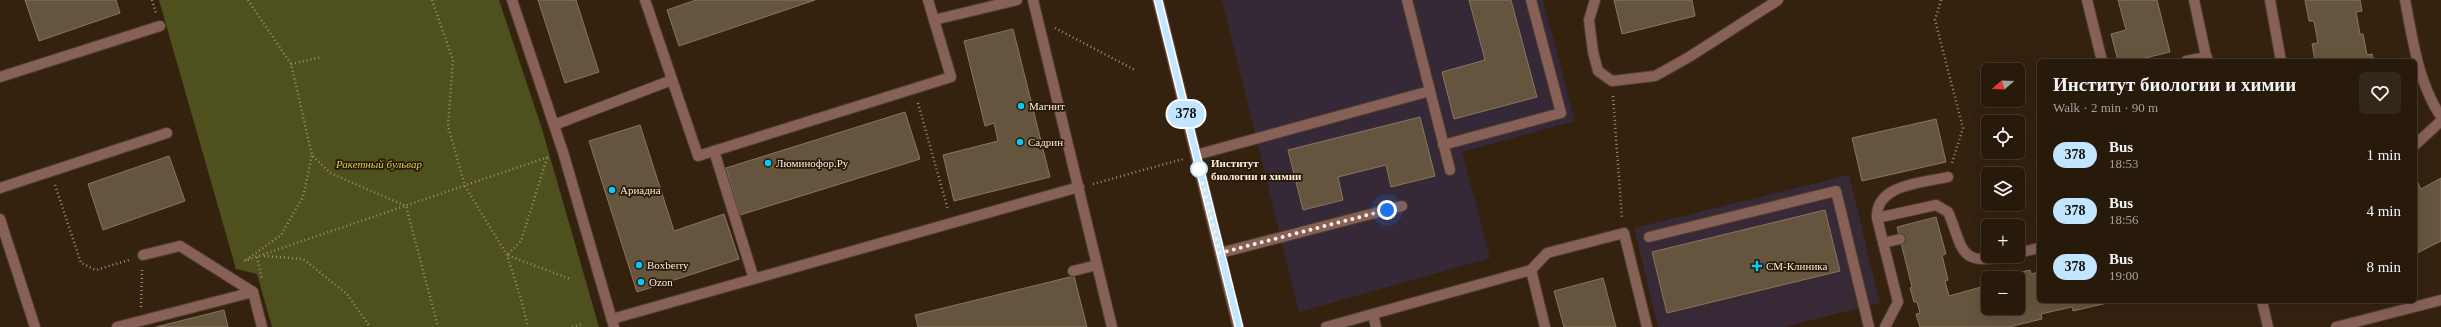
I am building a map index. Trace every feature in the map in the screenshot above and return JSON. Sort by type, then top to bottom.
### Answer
[{"type":"street","points":[[512,0],[554,125],[613,323],[754,279],[1079,187]]},
{"type":"street","points":[[645,0],[698,156],[951,78],[928,0]]},
{"type":"street","points":[[934,20],[1017,0]]},
{"type":"street","points":[[1033,0],[1112,327]]},
{"type":"street","points":[[1158,0],[1238,327]]},
{"type":"street","points":[[1407,0],[1450,170]]},
{"type":"street","points":[[1443,145],[1561,113],[1531,0]]},
{"type":"street","points":[[1595,0],[1589,20],[1593,52],[1598,71],[1612,81],[1655,76],[1689,57],[1778,0]]},
{"type":"street","points":[[2087,0],[2102,59]]},
{"type":"street","points":[[2194,0],[2207,59]]},
{"type":"street","points":[[2270,0],[2281,59]]},
{"type":"street","points":[[2405,0],[2421,75],[2429,97],[2441,118]]},
{"type":"street","points":[[0,77],[160,26]]},
{"type":"street","points":[[554,125],[672,80]]},
{"type":"street","points":[[1196,155],[1430,92]]},
{"type":"street","points":[[2417,143],[2441,121]]},
{"type":"street","points":[[0,188],[167,133]]},
{"type":"street","points":[[714,151],[754,279]]},
{"type":"street","points":[[1885,327],[1898,302],[1877,218],[1876,209],[1879,200],[1885,194],[1948,177]]},
{"type":"street","points":[[1649,237],[1836,191],[1869,327]]},
{"type":"street","points":[[1877,218],[1936,204],[1948,212],[1956,237],[1965,253],[1981,259]]},
{"type":"street","points":[[1220,253],[1402,206]]},
{"type":"street","points":[[0,219],[5,245],[35,327]]},
{"type":"street","points":[[1326,327],[1531,270],[1547,253],[1624,233],[1647,327]]},
{"type":"street","points":[[1883,243],[1900,239]]},
{"type":"street","points":[[143,255],[180,246],[253,292],[262,327]]},
{"type":"street","points":[[2025,251],[2037,248]]},
{"type":"street","points":[[1073,271],[1098,265]]},
{"type":"street","points":[[1531,270],[1546,327]]},
{"type":"street","points":[[117,327],[253,292]]},
{"type":"street","points":[[2336,327],[2441,300]]},
{"type":"street","points":[[2262,303],[2268,327]]},
{"type":"street","points":[[1373,314],[1376,327]]},
{"type":"path","points":[[248,0],[291,64],[312,155],[303,197],[281,234],[244,261],[541,160]]},
{"type":"path","points":[[432,0],[453,60],[448,126],[465,186],[506,255],[521,298],[528,327]]},
{"type":"path","points":[[1941,0],[1935,20],[1962,128],[1948,177]]},
{"type":"path","points":[[1037,18],[1134,70]]},
{"type":"path","points":[[291,64],[322,57]]},
{"type":"path","points":[[1612,81],[1624,233]]},
{"type":"path","points":[[914,89],[952,224]]},
{"type":"path","points":[[312,155],[330,172],[406,206]]},
{"type":"path","points":[[1079,187],[1196,155]]},
{"type":"path","points":[[506,255],[522,241],[547,158]]},
{"type":"path","points":[[51,171],[81,263],[96,270],[143,255],[140,321]]},
{"type":"path","points":[[406,206],[438,327]]},
{"type":"path","points":[[262,255],[303,259],[347,294],[370,327]]},
{"type":"path","points":[[506,255],[570,279]]},
{"type":"path","points":[[257,257],[263,283]]},
{"type":"path","points":[[572,327],[582,324]]},
{"type":"shaded area","points":[[1222,0],[1543,0],[1575,121],[1462,152],[1490,258],[1299,312]]},
{"type":"shaded area","name":"СМ-Клиника","points":[[1849,175],[1880,303],[1783,327],[1658,327],[1634,228]]},
{"type":"green space","name":"Ракетный бульвар","points":[[159,0],[499,0],[542,129],[599,327],[272,327],[257,274],[236,269]]},
{"type":"building","points":[[25,0],[116,0],[120,13],[39,41]]},
{"type":"building","points":[[538,0],[576,0],[599,72],[565,83]]},
{"type":"building","points":[[696,0],[815,0],[679,46],[667,10]]},
{"type":"building","points":[[1469,0],[1511,0],[1537,97],[1454,119],[1442,72],[1485,60]]},
{"type":"building","points":[[1614,0],[1692,0],[1695,16],[1622,34]]},
{"type":"building","points":[[2118,0],[2157,0],[2170,52],[2141,59],[2117,59],[2111,34],[2126,30]]},
{"type":"building","points":[[2305,0],[2360,0],[2362,11],[2356,12],[2360,34],[2363,34],[2367,55],[2372,54],[2373,59],[2315,59],[2312,44],[2318,43],[2314,21],[2309,21]]},
{"type":"building","points":[[1013,29],[1050,177],[954,201],[943,155],[998,141],[994,123],[985,126],[964,41]]},
{"type":"building","points":[[905,112],[920,159],[740,215],[726,168]]},
{"type":"building","points":[[1420,117],[1435,176],[1391,187],[1386,165],[1338,177],[1343,200],[1303,210],[1288,150]]},
{"type":"building","points":[[1936,119],[1946,162],[1862,181],[1852,138]]},
{"type":"building","points":[[640,125],[674,231],[724,214],[739,259],[637,292],[589,141]]},
{"type":"building","points":[[169,156],[185,201],[103,230],[88,184]]},
{"type":"building","points":[[2441,178],[2441,241],[2417,253],[2417,181],[2421,189]]},
{"type":"building","points":[[1825,210],[1840,271],[1667,313],[1652,252]]},
{"type":"building","points":[[1936,217],[1946,254],[1942,255],[1948,280],[1945,281],[1949,296],[1981,287],[1981,315],[2025,315],[2025,271],[2030,270],[2031,274],[2037,272],[2037,303],[2107,303],[2073,311],[2072,307],[2041,314],[2042,319],[2009,327],[1920,327],[1916,314],[1920,313],[1917,302],[1914,302],[1910,288],[1912,287],[1897,227]]},
{"type":"building","points":[[1074,276],[1087,327],[918,327],[915,315]]},
{"type":"building","points":[[1603,278],[1616,327],[1564,327],[1554,291]]},
{"type":"building","points":[[224,310],[228,327],[156,327]]},
{"type":"bus line","name":"378","points":[[1158,0],[1239,327]]},
{"type":"place","name":"Магнит","points":[[1021,106]]},
{"type":"place","name":"Садрин","points":[[1020,142]]},
{"type":"place","name":"Люминофор.Ру","points":[[768,163]]},
{"type":"place","name":"Институт биологии и химии","points":[[1199,169]]},
{"type":"place","name":"Ариадна","points":[[612,190]]},
{"type":"place","name":"Boxberry","points":[[639,265]]},
{"type":"place","name":"СМ-Клиника","points":[[1757,266]]},
{"type":"place","name":"Ozon","points":[[641,282]]},
{"type":"route","points":[[1199,169],[1220,253],[1387,210]]}]
